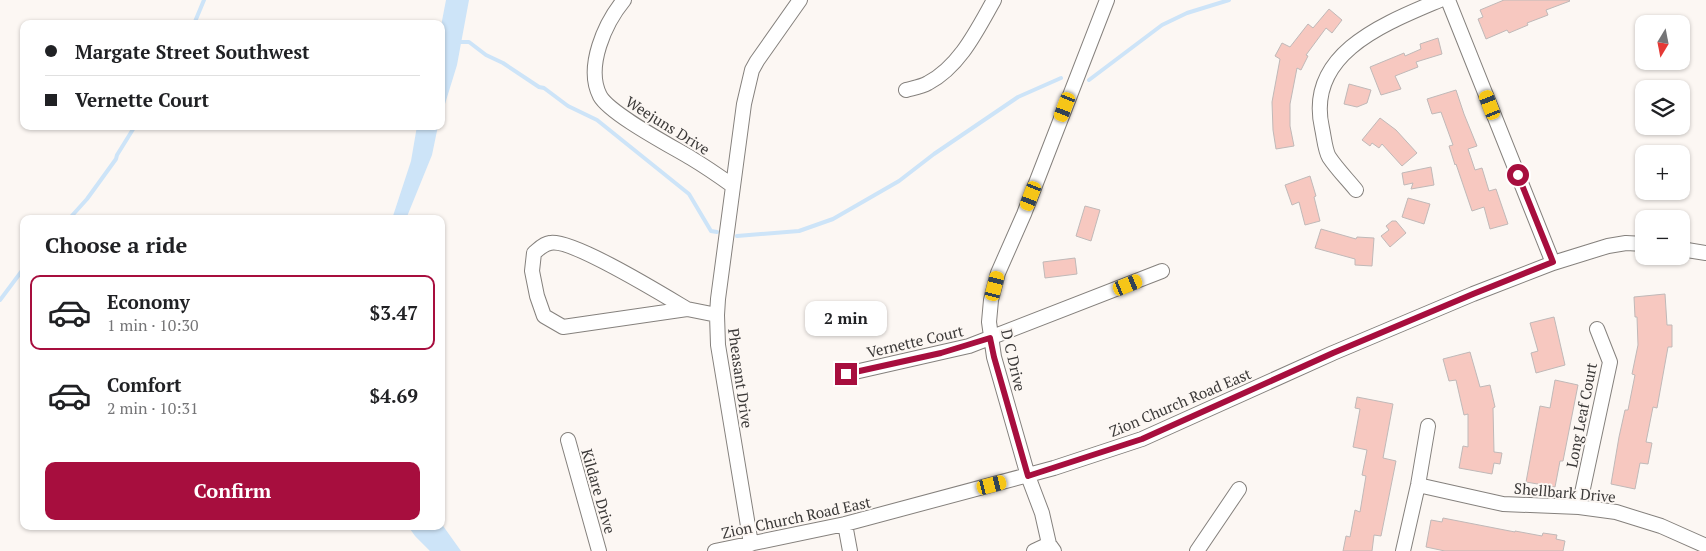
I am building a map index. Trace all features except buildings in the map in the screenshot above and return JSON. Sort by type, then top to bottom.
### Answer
[{"type":"street","name":"Pheasant Drive","points":[[751,544],[718,345],[718,299],[744,104],[752,70],[800,0]]},
{"type":"street","points":[[906,90],[926,84],[952,65],[972,39],[994,0]]},
{"type":"street","name":"D C Drive","points":[[1052,547],[1042,512],[1028,476],[994,357],[990,338],[990,315],[998,273],[1024,214],[1107,0]]},
{"type":"street","points":[[1356,190],[1328,156],[1320,117],[1322,91],[1330,70],[1344,53],[1387,23],[1440,0]]},
{"type":"street","points":[[1448,0],[1553,262]]},
{"type":"street","name":"Weejuns Drive","points":[[620,2],[610,20],[598,53],[595,69],[596,83],[600,96],[608,106],[624,118],[733,186]]},
{"type":"street","points":[[687,310],[626,272],[567,246],[551,242],[542,246],[534,253],[532,271],[537,296],[544,316],[564,327],[687,310],[717,314]]},
{"type":"street","name":"Zion Church Road East","points":[[715,551],[845,524],[1028,476],[1142,439],[1333,353],[1553,262],[1608,246],[1635,244]]},
{"type":"street","points":[[1690,250],[1706,253]]},
{"type":"street","name":"Vernette Court","points":[[846,374],[941,353],[990,338],[1162,271]]},
{"type":"street","name":"Long Leaf Court","points":[[1579,507],[1610,362],[1597,329]]},
{"type":"street","points":[[1403,551],[1418,485],[1428,426]]},
{"type":"street","name":"Kildare Drive","points":[[568,440],[599,551]]},
{"type":"street","name":"Shellbark Drive","points":[[1418,485],[1503,504],[1579,507],[1616,512],[1661,526],[1706,546]]},
{"type":"street","points":[[1197,551],[1239,489]]},
{"type":"street","points":[[845,524],[850,551]]},
{"type":"street","points":[[1034,551],[1052,547]]},
{"type":"water","points":[[446,0],[469,0],[457,65],[445,104],[445,20],[442,20]]},
{"type":"water","points":[[416,130],[437,130],[432,155],[408,215],[393,215],[411,161]]},
{"type":"water","points":[[445,529],[461,551],[430,551],[411,530]]},
{"type":"waterway","points":[[196,20],[204,0]]},
{"type":"waterway","points":[[1089,80],[1162,25],[1187,13],[1229,0]]},
{"type":"waterway","points":[[457,42],[469,42],[486,55],[503,63],[539,87],[544,88],[568,106],[597,120],[689,194],[711,231],[717,232]]},
{"type":"waterway","points":[[737,236],[799,231],[833,219],[899,181],[934,154],[1018,97],[1061,78]]},
{"type":"waterway","points":[[73,215],[87,199],[116,159],[133,130]]},
{"type":"waterway","points":[[0,300],[20,273]]},
{"type":"route","points":[[846,374],[969,346],[990,338],[1028,476],[1142,439],[1333,353],[1553,262],[1518,175]]}]
